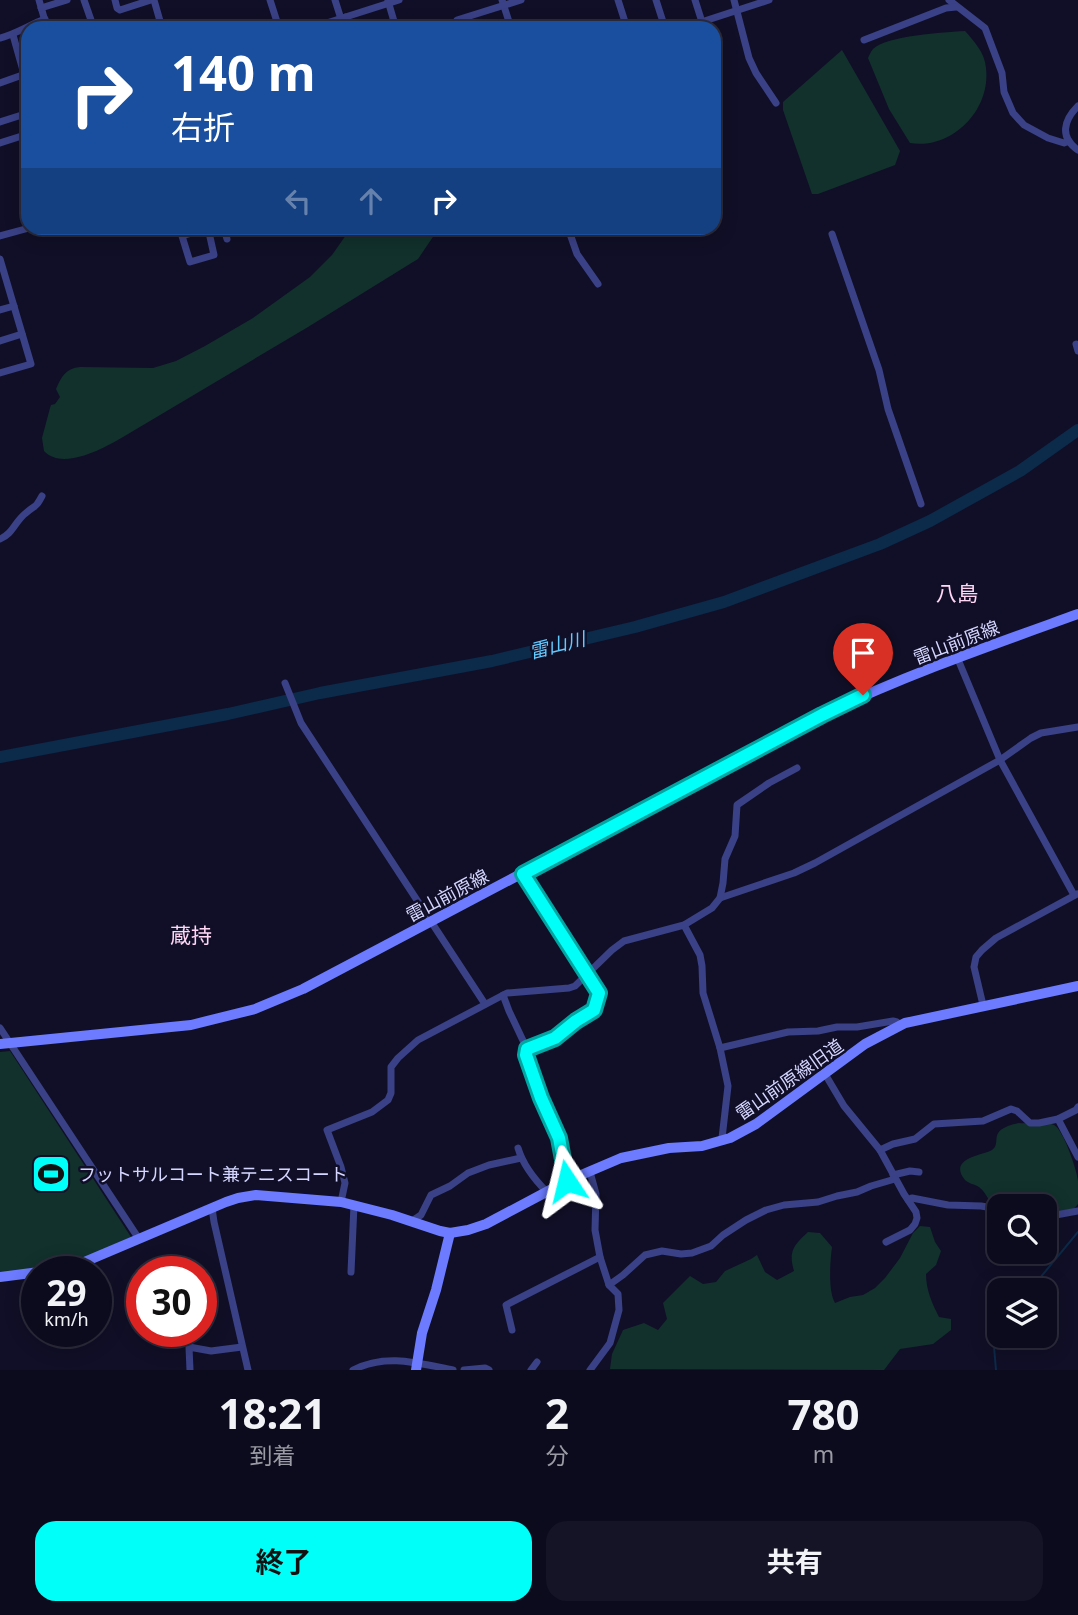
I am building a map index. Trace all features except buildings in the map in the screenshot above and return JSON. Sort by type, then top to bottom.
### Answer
[{"type":"street","points":[[39,21],[45,19],[40,4],[67,0]]},
{"type":"street","points":[[84,0],[90,21]]},
{"type":"street","points":[[115,0],[120,10],[152,0],[160,21]]},
{"type":"street","points":[[270,0],[277,21]]},
{"type":"street","points":[[335,0],[345,21]]},
{"type":"street","points":[[333,21],[399,0]]},
{"type":"street","points":[[457,20],[503,3],[521,0]]},
{"type":"street","points":[[618,0],[625,21]]},
{"type":"street","points":[[656,0],[663,21]]},
{"type":"street","points":[[695,0],[702,21]]},
{"type":"street","points":[[734,0],[749,58],[776,103]]},
{"type":"street","points":[[705,21],[769,0]]},
{"type":"street","points":[[949,0],[985,28],[1013,113],[1024,125],[1048,138],[1064,143],[1069,141]]},
{"type":"street","points":[[388,2],[394,21]]},
{"type":"street","points":[[503,3],[509,21]]},
{"type":"street","points":[[864,40],[946,8],[956,7]]},
{"type":"street","points":[[0,38],[21,30]]},
{"type":"street","points":[[13,35],[21,59]]},
{"type":"street","points":[[0,83],[21,76]]},
{"type":"street","points":[[1078,106],[1067,120],[1065,129],[1071,146],[1078,150]]},
{"type":"street","points":[[0,122],[21,115]]},
{"type":"street","points":[[0,143],[21,136]]},
{"type":"street","points":[[0,236],[21,230]]},
{"type":"street","points":[[832,234],[921,504]]},
{"type":"street","points":[[184,235],[190,262],[214,255],[210,235]]},
{"type":"street","points":[[226,235],[227,239]]},
{"type":"street","points":[[570,235],[577,254],[598,284]]},
{"type":"street","points":[[0,259],[31,364],[0,373]]},
{"type":"street","points":[[0,310],[14,306]]},
{"type":"street","points":[[0,341],[22,334]]},
{"type":"street","points":[[0,539],[5,537],[26,513],[36,507],[42,496]]},
{"type":"street","name":"雷山前原線","points":[[5,1043],[191,1025],[255,1009],[303,989],[863,695],[957,657],[1078,614]]},
{"type":"street","points":[[957,657],[1000,760],[1076,894],[996,938],[982,950],[974,961],[974,967],[983,1005]]},
{"type":"street","points":[[285,683],[297,714],[485,1004]]},
{"type":"street","points":[[720,898],[794,873],[815,863],[1000,760],[1041,733],[1078,727]]},
{"type":"street","points":[[341,1202],[345,1183],[327,1130],[372,1112],[388,1100],[391,1093],[391,1067],[398,1058],[418,1040],[507,993],[575,986],[624,941],[684,925],[712,908],[720,898],[725,859],[735,836],[737,805],[797,768]]},
{"type":"street","points":[[523,874],[599,993],[594,1010],[555,1038],[527,1049]]},
{"type":"street","points":[[684,925],[699,955],[703,993],[720,1048],[728,1086],[723,1141]]},
{"type":"street","name":"雷山前原線旧道","points":[[0,1277],[70,1268],[212,1208],[238,1198],[256,1195],[341,1202],[450,1233],[468,1230],[486,1224],[567,1181],[621,1158],[668,1147],[702,1146],[723,1141],[756,1124],[871,1040],[898,1026],[914,1020],[1078,986]]},
{"type":"street","points":[[503,995],[527,1049],[526,1055],[541,1098],[559,1138],[567,1181]]},
{"type":"street","points":[[720,1048],[788,1032],[857,1027],[893,1021],[897,1022],[898,1026]]},
{"type":"street","points":[[0,1028],[5,1043],[139,1239]]},
{"type":"street","points":[[825,1074],[844,1106],[880,1150],[916,1212],[917,1218],[910,1230],[886,1242]]},
{"type":"street","points":[[880,1150],[915,1139],[934,1125],[983,1121],[1011,1109],[1030,1123],[1039,1123],[1058,1119],[1078,1107]]},
{"type":"street","points":[[1058,1119],[1078,1157]]},
{"type":"street","points":[[519,1148],[521,1158],[535,1180],[547,1192]]},
{"type":"street","points":[[412,1222],[421,1215],[432,1195],[468,1173],[521,1158]]},
{"type":"street","points":[[609,1285],[645,1255],[662,1251],[681,1254],[710,1246],[746,1220],[766,1210],[784,1205],[818,1202],[857,1192],[910,1171],[919,1172]]},
{"type":"street","points":[[590,1172],[596,1194],[595,1230],[600,1257],[609,1285],[618,1294],[618,1317],[610,1343],[590,1370]]},
{"type":"street","points":[[908,1200],[912,1198],[947,1205],[987,1207]]},
{"type":"street","points":[[351,1272],[354,1205]]},
{"type":"street","points":[[212,1208],[248,1370]]},
{"type":"street","points":[[1057,1215],[1078,1211]]},
{"type":"street","points":[[416,1366],[422,1334],[450,1233]]},
{"type":"street","points":[[512,1330],[506,1305],[600,1257]]},
{"type":"street","points":[[190,1370],[189,1347],[211,1351],[242,1347]]},
{"type":"street","points":[[353,1370],[380,1360],[453,1370]]},
{"type":"street","points":[[531,1370],[537,1362]]},
{"type":"street","points":[[464,1370],[489,1370]]},
{"type":"green space","points":[[965,31],[984,57],[986,84],[982,99],[975,112],[953,134],[925,144],[910,143],[889,109],[868,58],[873,49],[890,41]]},
{"type":"green space","points":[[842,50],[900,151],[895,165],[812,194],[783,110],[783,102]]},
{"type":"green space","points":[[346,235],[434,235],[418,259],[115,442],[95,452],[72,458],[52,457],[44,451],[42,438],[50,408],[60,397],[56,389],[68,371],[80,367],[153,368],[176,361],[253,318],[310,277],[332,255]]},
{"type":"green space","points":[[10,1051],[131,1237],[89,1256],[21,1256],[21,1272],[0,1275],[0,1052]]},
{"type":"green space","points":[[1041,1123],[1058,1128],[1078,1181],[1078,1204],[1073,1210],[1057,1215],[1057,1194],[987,1194],[987,1198],[982,1190],[965,1180],[960,1167],[964,1162],[992,1150],[998,1133],[1009,1126]]},
{"type":"green space","points":[[920,1226],[930,1227],[941,1251],[936,1265],[926,1274],[926,1280],[939,1317],[951,1319],[951,1330],[933,1344],[900,1349],[884,1370],[610,1369],[612,1354],[623,1330],[644,1323],[658,1330],[667,1319],[663,1303],[690,1276],[703,1284],[716,1282],[725,1271],[757,1255],[765,1272],[777,1280],[794,1271],[792,1253],[799,1241],[808,1232],[820,1233],[832,1247],[830,1284],[835,1303],[863,1295],[875,1288],[900,1258],[913,1233]]},
{"type":"waterway","name":"雷山川","points":[[0,757],[492,661],[635,627],[724,602],[880,544],[930,521],[1020,471],[1078,430]]},
{"type":"waterway","points":[[1040,1278],[1078,1232]]},
{"type":"waterway","points":[[994,1348],[996,1370]]},
{"type":"place","name":"フットサルコート兼テニスコート","points":[[51,1174]]},
{"type":"district","name":"八島","points":[[957,593]]},
{"type":"district","name":"蔵持","points":[[191,935]]},
{"type":"route","points":[[567,1181],[559,1138],[541,1098],[526,1055],[527,1049],[555,1038],[594,1010],[599,993],[523,874],[863,695]]}]
